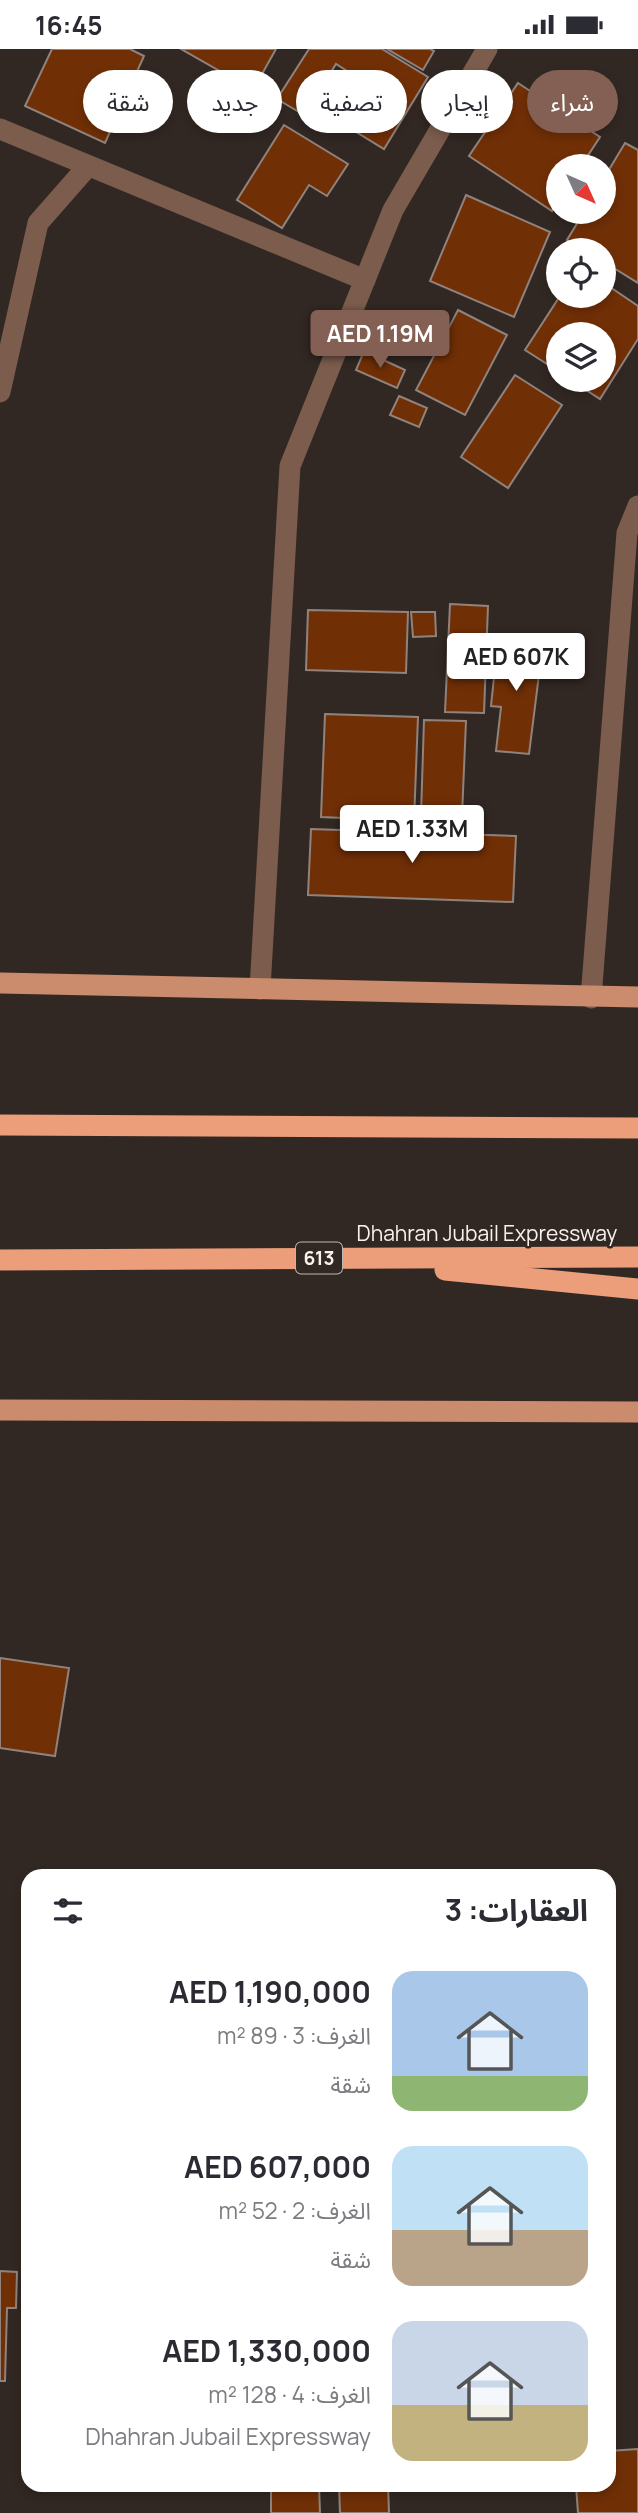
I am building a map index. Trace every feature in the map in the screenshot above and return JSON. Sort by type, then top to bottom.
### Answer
[{"type":"highway","points":[[0,1125],[638,1128]]},
{"type":"highway","name":"Dhahran Jubail Expressway","points":[[0,1260],[638,1257]]},
{"type":"highway","points":[[332,1258],[638,1289]]},
{"type":"main road","points":[[0,983],[638,997]]},
{"type":"main road","points":[[0,1410],[638,1412]]},
{"type":"street","points":[[260,989],[290,466],[393,211],[487,49]]},
{"type":"street","points":[[0,129],[365,280]]},
{"type":"street","points":[[0,392],[38,223],[88,166]]},
{"type":"street","points":[[591,997],[633,533],[638,506]]},
{"type":"building","points":[[52,49],[130,49],[144,56],[138,70],[83,70],[83,133],[25,106]]},
{"type":"building","points":[[181,49],[276,49],[264,70],[218,70]]},
{"type":"building","points":[[309,49],[382,49],[421,73],[421,88],[407,111],[407,70],[345,70],[336,64],[332,70],[296,70],[296,110],[282,102],[282,91]]},
{"type":"building","points":[[387,49],[434,51],[423,70]]},
{"type":"building","points":[[518,83],[527,89],[527,133],[594,133],[600,137],[589,154],[546,154],[546,207],[469,156],[484,133],[513,133],[513,90]]},
{"type":"building","points":[[284,125],[348,164],[327,196],[309,185],[282,228],[237,200],[279,133],[282,133]]},
{"type":"building","points":[[83,133],[109,133],[105,143]]},
{"type":"building","points":[[358,133],[394,133],[384,149]]},
{"type":"building","points":[[625,143],[638,150],[638,283],[616,269],[616,238],[568,238],[577,224],[616,224],[616,158]]},
{"type":"building","points":[[466,195],[550,232],[514,317],[430,281]]},
{"type":"building","points":[[616,291],[638,306],[638,339],[616,374],[616,322],[546,322],[546,363],[525,350],[552,308],[616,308]]},
{"type":"building","points":[[458,310],[507,335],[465,415],[416,390]]},
{"type":"building","points":[[364,351],[405,370],[397,388],[356,370]]},
{"type":"building","points":[[515,375],[562,405],[508,488],[461,457]]},
{"type":"building","points":[[589,392],[604,392],[600,399]]},
{"type":"building","points":[[399,396],[427,408],[419,427],[390,415]]},
{"type":"building","points":[[450,604],[488,606],[484,713],[445,712]]},
{"type":"building","points":[[308,610],[408,612],[406,673],[306,670]]},
{"type":"building","points":[[411,612],[435,612],[436,636],[413,637]]},
{"type":"building","points":[[498,639],[543,643],[529,754],[496,751],[501,707],[491,706]]},
{"type":"building","points":[[325,714],[418,717],[414,821],[321,817]]},
{"type":"building","points":[[424,720],[466,721],[462,816],[421,815]]},
{"type":"building","points":[[311,829],[516,836],[513,902],[308,895]]},
{"type":"building","points":[[0,1658],[69,1668],[55,1756],[0,1748]]},
{"type":"building","points":[[0,2271],[17,2272],[16,2308],[7,2308],[5,2381],[0,2381]]},
{"type":"building","points":[[638,2449],[638,2513],[578,2513],[576,2492],[616,2492],[616,2451]]},
{"type":"building","points":[[271,2492],[319,2492],[320,2513],[271,2513]]},
{"type":"building","points":[[339,2492],[388,2492],[389,2513],[340,2513]]}]
